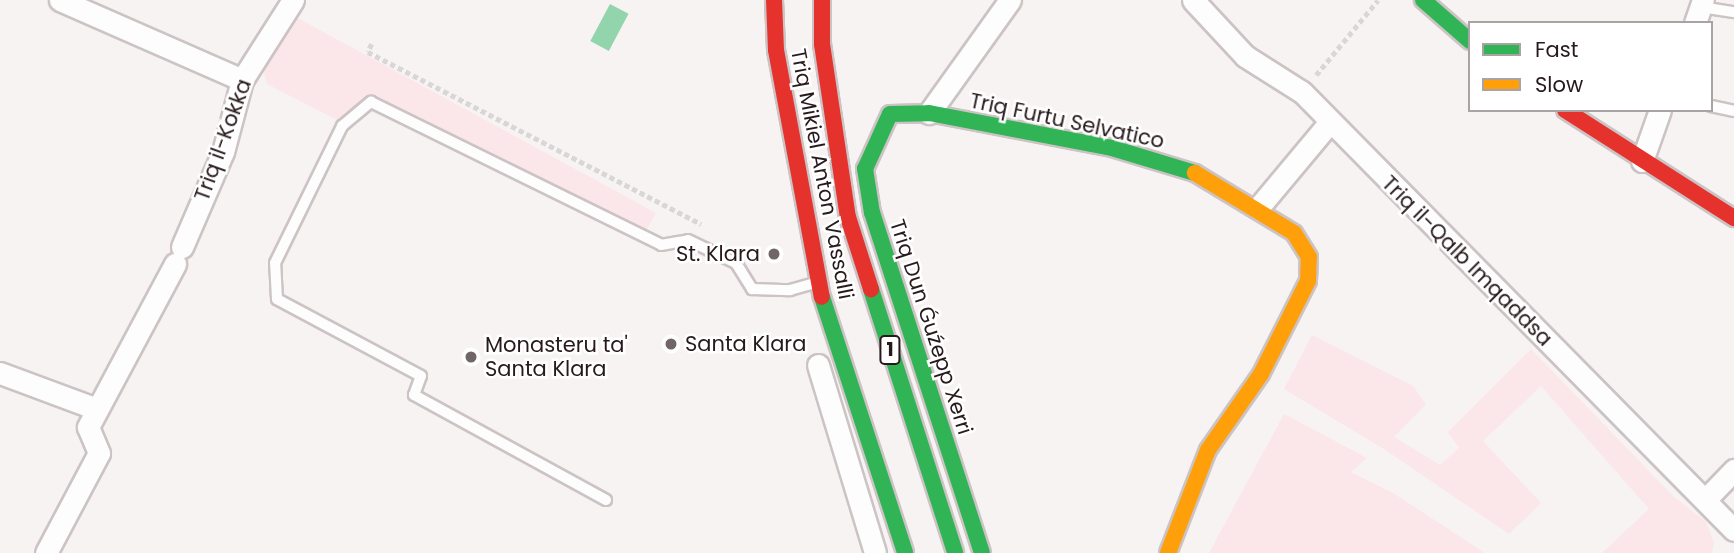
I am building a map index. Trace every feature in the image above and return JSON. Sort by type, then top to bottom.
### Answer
[{"type":"main road","name":"Triq Mikiel Anton Vassalli","points":[[774,0],[776,50],[817,282],[905,553]]},
{"type":"main road","name":"Triq Mikiel Anton Vassalli","points":[[822,0],[822,44],[848,217],[955,553]]},
{"type":"main road","points":[[1423,0],[1468,39]]},
{"type":"main road","points":[[1568,112],[1734,218]]},
{"type":"main road","name":"Triq Furtu Selvatico","points":[[890,114],[929,113],[1112,148],[1200,174],[1294,233],[1309,257],[1308,281],[1261,374],[1208,450],[1168,553]]},
{"type":"main road","name":"Triq Dun Ǵuźepp Xerri","points":[[890,114],[865,169],[872,213],[982,553]]},
{"type":"street","points":[[60,0],[242,80]]},
{"type":"street","name":"Triq il-Kokka","points":[[97,409],[178,255],[223,152],[242,80],[293,0]]},
{"type":"street","points":[[929,113],[1010,0]]},
{"type":"street","name":"Triq il-Qalb Imqaddsa","points":[[1193,0],[1245,56],[1302,92],[1329,123],[1734,530]]},
{"type":"street","points":[[1642,161],[1659,112]]},
{"type":"street","points":[[1258,208],[1329,123]]},
{"type":"street","points":[[848,217],[872,213]]},
{"type":"street","points":[[818,365],[874,553]]},
{"type":"street","points":[[0,373],[97,409],[88,427],[99,453],[46,553]]},
{"type":"street","points":[[1705,500],[1734,470]]},
{"type":"lane","points":[[1700,10],[1734,12]]},
{"type":"lane","points":[[606,500],[414,395],[421,376],[277,299],[275,263],[342,126],[371,102],[661,245],[688,240],[736,263],[752,289],[790,290],[817,282]]},
{"type":"lane","points":[[1713,106],[1734,111]]},
{"type":"path","points":[[1302,92],[1378,0]]},
{"type":"path","points":[[372,44],[368,52],[708,228]]},
{"type":"shaded area","points":[[610,4],[629,14],[609,51],[590,41]]},
{"type":"shaded area","points":[[294,16],[656,213],[646,231],[384,101],[365,100],[337,120],[267,84],[264,72]]},
{"type":"shaded area","points":[[1312,335],[1413,386],[1426,404],[1394,437],[1440,465],[1459,448],[1448,432],[1531,349],[1673,496],[1706,522],[1714,543],[1712,553],[1602,553],[1649,509],[1541,386],[1483,441],[1541,503],[1509,534],[1384,449],[1284,389]]},
{"type":"shaded area","points":[[1284,414],[1367,458],[1351,472],[1393,493],[1485,553],[1209,553]]},
{"type":"traffic: fast","points":[[1423,0],[1468,39]]},
{"type":"traffic: fast","points":[[982,553],[872,213],[865,169],[890,114],[929,113],[1112,148],[1195,173]]},
{"type":"traffic: fast","points":[[871,289],[955,553]]},
{"type":"traffic: fast","points":[[822,297],[905,553]]},
{"type":"traffic: slow","points":[[1168,553],[1208,450],[1261,374],[1308,281],[1309,257],[1294,233],[1195,173]]},
{"type":"traffic: jam","points":[[774,0],[776,50],[822,297]]},
{"type":"traffic: jam","points":[[822,0],[822,44],[848,217],[871,289]]},
{"type":"traffic: jam","points":[[1568,112],[1734,218]]},
{"type":"place","name":"St. Klara","points":[[774,254]]},
{"type":"place","name":"Santa Klara","points":[[671,344]]},
{"type":"place","name":"Monasteru ta' Santa Klara","points":[[471,357]]}]
